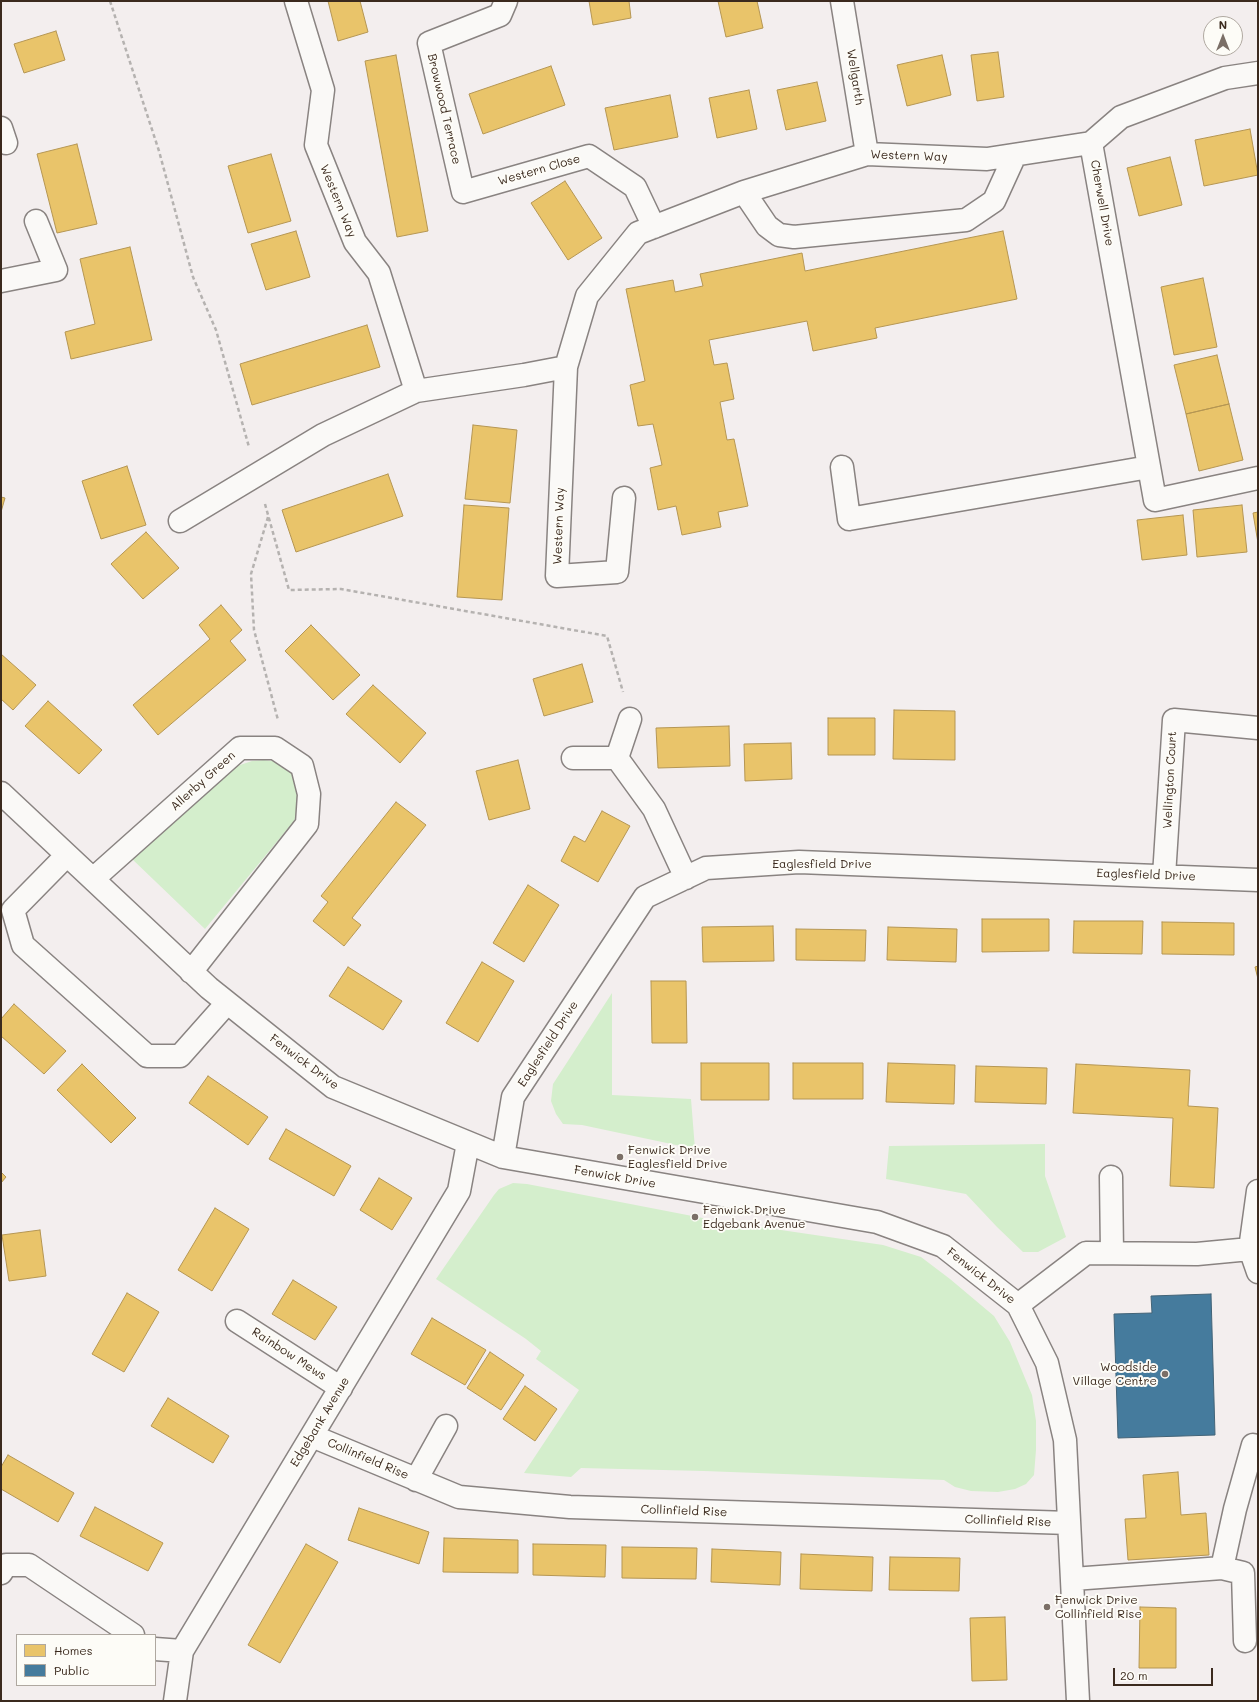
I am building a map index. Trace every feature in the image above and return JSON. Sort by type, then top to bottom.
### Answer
[{"type":"street","name":"Western Way","points":[[296,1],[323,90],[316,145],[355,242],[379,273],[416,392]]},
{"type":"street","name":"Browwood Terrace","points":[[463,192],[430,43],[500,15],[506,1]]},
{"type":"street","name":"Wellgarth","points":[[842,1],[867,154]]},
{"type":"street","points":[[1091,143],[1121,117],[1225,78],[1258,73]]},
{"type":"street","name":"Western Way","points":[[624,498],[617,572],[557,576],[566,366],[588,296],[638,233],[744,192],[867,154],[987,159],[1091,143]]},
{"type":"street","name":"Cherwell Drive","points":[[1091,143],[1155,500],[1258,478]]},
{"type":"street","points":[[744,192],[767,226],[779,235],[794,237],[966,220],[994,201],[1016,155]]},
{"type":"street","name":"Western Close","points":[[463,192],[589,156],[635,188],[654,227]]},
{"type":"street","points":[[1,281],[56,270],[36,221]]},
{"type":"street","points":[[180,521],[323,435],[416,392],[524,375],[566,366]]},
{"type":"street","points":[[842,467],[849,519],[1150,467]]},
{"type":"street","points":[[617,758],[630,719]]},
{"type":"street","name":"Wellington Court","points":[[1164,876],[1174,720],[1258,728]]},
{"type":"street","name":"Allerby Green","points":[[93,879],[240,748],[275,748]]},
{"type":"street","points":[[191,972],[307,824],[309,794],[302,766],[275,748]]},
{"type":"street","points":[[573,758],[617,758]]},
{"type":"street","points":[[617,758],[654,809],[686,878]]},
{"type":"street","name":"Fenwick Drive","points":[[1,793],[191,972],[333,1086],[503,1157],[876,1222],[943,1246],[1018,1306],[1047,1363],[1065,1440],[1078,1701]]},
{"type":"street","points":[[67,855],[13,910],[24,945],[147,1056],[180,1056],[228,1003]]},
{"type":"street","name":"Eaglesfield Drive","points":[[503,1157],[513,1096],[645,897],[706,868],[799,862],[1258,880]]},
{"type":"street","name":"Edgebank Avenue","points":[[175,1701],[182,1651],[459,1191],[468,1142]]},
{"type":"street","points":[[1111,1177],[1112,1253]]},
{"type":"street","points":[[1258,1191],[1250,1249],[1258,1272]]},
{"type":"street","name":"Fenwick Drive","points":[[1018,1306],[1086,1253],[1197,1254],[1250,1249]]},
{"type":"street","name":"Rainbow Mews","points":[[237,1321],[341,1388]]},
{"type":"street","points":[[416,1480],[446,1426]]},
{"type":"street","name":"Collinfield Rise","points":[[312,1436],[459,1497],[570,1507],[1069,1523]]},
{"type":"street","points":[[1222,1568],[1235,1509],[1253,1445]]},
{"type":"street","points":[[1,1573],[6,1565],[29,1565],[132,1634]]},
{"type":"street","points":[[1073,1579],[1222,1568],[1243,1573],[1245,1641]]},
{"type":"street","points":[[156,1649],[182,1651]]},
{"type":"path","points":[[110,1],[159,152],[193,277],[216,330],[289,590],[341,589],[607,636],[630,719]]},
{"type":"path","points":[[268,516],[251,574],[254,630],[282,734],[275,748]]},
{"type":"green space","points":[[264,760],[280,762],[291,769],[297,782],[302,801],[294,821],[205,929],[131,858],[234,767],[252,761]]},
{"type":"green space","points":[[612,993],[612,1095],[691,1099],[695,1149],[582,1125],[563,1124],[556,1114],[551,1101],[553,1084]]},
{"type":"green space","points":[[1045,1144],[1045,1176],[1066,1237],[1038,1252],[1023,1252],[966,1194],[886,1179],[889,1146]]},
{"type":"green space","points":[[513,1183],[527,1184],[713,1220],[883,1245],[921,1257],[994,1316],[1010,1342],[1032,1395],[1036,1421],[1034,1475],[1026,1484],[1015,1489],[998,1492],[971,1491],[955,1487],[944,1480],[581,1468],[571,1477],[524,1473],[579,1390],[536,1359],[541,1351],[526,1339],[436,1279],[494,1195],[499,1189]]},
{"type":"building: Homes","points":[[328,1],[360,1],[368,32],[338,41]]},
{"type":"building: Homes","points":[[589,1],[629,1],[631,18],[593,25]]},
{"type":"building: Homes","points":[[718,1],[757,1],[763,28],[726,37]]},
{"type":"building: Homes","points":[[56,31],[65,60],[24,73],[14,44]]},
{"type":"building: Homes","points":[[998,52],[1004,97],[977,101],[971,55]]},
{"type":"building: Homes","points":[[396,55],[428,231],[397,237],[365,61]]},
{"type":"building: Homes","points":[[942,55],[951,95],[907,106],[897,65]]},
{"type":"building: Homes","points":[[551,66],[565,105],[483,134],[469,94]]},
{"type":"building: Homes","points":[[817,82],[826,121],[786,130],[777,90]]},
{"type":"building: Homes","points":[[749,90],[757,129],[717,138],[709,98]]},
{"type":"building: Homes","points":[[670,95],[678,137],[614,150],[605,108]]},
{"type":"building: Homes","points":[[1250,129],[1258,175],[1204,186],[1195,140]]},
{"type":"building: Homes","points":[[77,144],[97,224],[57,233],[37,154]]},
{"type":"building: Homes","points":[[271,154],[291,221],[248,233],[228,166]]},
{"type":"building: Homes","points":[[1170,157],[1182,205],[1139,216],[1127,168]]},
{"type":"building: Homes","points":[[565,181],[602,238],[568,260],[531,203]]},
{"type":"building: Homes","points":[[296,231],[310,277],[266,290],[251,244]]},
{"type":"building: Homes","points":[[1003,231],[1017,299],[875,328],[877,338],[813,351],[807,321],[709,340],[714,365],[727,363],[734,399],[720,402],[727,440],[734,439],[748,506],[718,512],[721,527],[682,535],[676,506],[658,510],[650,468],[662,465],[653,424],[638,426],[630,385],[645,381],[626,289],[673,280],[675,292],[703,286],[700,274],[802,253],[805,271]]},
{"type":"building: Homes","points":[[130,247],[152,340],[71,359],[65,332],[95,324],[80,259]]},
{"type":"building: Homes","points":[[1203,278],[1217,347],[1174,355],[1161,287]]},
{"type":"building: Homes","points":[[367,325],[380,367],[252,405],[240,364]]},
{"type":"building: Homes","points":[[1217,355],[1229,404],[1186,414],[1174,365]]},
{"type":"building: Homes","points":[[1229,404],[1243,460],[1199,471],[1186,414]]},
{"type":"building: Homes","points":[[473,425],[517,430],[510,503],[465,499]]},
{"type":"building: Homes","points":[[127,466],[146,525],[101,539],[82,481]]},
{"type":"building: Homes","points":[[388,474],[403,516],[296,552],[282,510]]},
{"type":"building: Homes","points":[[1,497],[5,498],[1,512]]},
{"type":"building: Homes","points":[[464,505],[509,508],[502,600],[457,597]]},
{"type":"building: Homes","points":[[1242,505],[1247,552],[1197,557],[1193,510]]},
{"type":"building: Homes","points":[[1258,512],[1258,543],[1253,513]]},
{"type":"building: Homes","points":[[1183,515],[1187,555],[1142,560],[1137,520]]},
{"type":"building: Homes","points":[[146,532],[179,568],[143,599],[111,564]]},
{"type":"building: Homes","points":[[221,605],[242,630],[230,641],[246,660],[158,735],[133,705],[210,639],[199,625]]},
{"type":"building: Homes","points":[[311,625],[360,675],[333,700],[285,651]]},
{"type":"building: Homes","points":[[1,654],[36,685],[13,710],[1,699]]},
{"type":"building: Homes","points":[[582,664],[593,702],[544,716],[533,679]]},
{"type":"building: Homes","points":[[373,685],[426,733],[400,763],[346,714]]},
{"type":"building: Homes","points":[[48,701],[102,750],[79,774],[25,726]]},
{"type":"building: Homes","points":[[894,710],[955,711],[955,760],[893,759]]},
{"type":"building: Homes","points":[[828,718],[875,718],[875,755],[828,755]]},
{"type":"building: Homes","points":[[729,726],[730,766],[658,768],[656,728]]},
{"type":"building: Homes","points":[[791,743],[792,779],[745,781],[744,744]]},
{"type":"building: Homes","points":[[518,760],[530,809],[489,820],[476,771]]},
{"type":"building: Homes","points":[[396,802],[426,825],[352,918],[361,925],[344,946],[313,921],[328,902],[321,896]]},
{"type":"building: Homes","points":[[602,811],[630,826],[598,882],[561,861],[574,836],[585,842]]},
{"type":"building: Homes","points":[[528,885],[559,905],[524,962],[493,943]]},
{"type":"building: Homes","points":[[982,919],[1049,919],[1049,951],[982,952]]},
{"type":"building: Homes","points":[[1074,921],[1143,921],[1142,954],[1073,953]]},
{"type":"building: Homes","points":[[1162,922],[1234,923],[1234,955],[1162,954]]},
{"type":"building: Homes","points":[[773,926],[774,961],[703,962],[702,927]]},
{"type":"building: Homes","points":[[888,927],[957,929],[956,962],[887,960]]},
{"type":"building: Homes","points":[[796,929],[866,930],[865,961],[796,960]]},
{"type":"building: Homes","points":[[482,962],[514,981],[478,1042],[446,1023]]},
{"type":"building: Homes","points":[[1258,966],[1258,979],[1255,967]]},
{"type":"building: Homes","points":[[348,967],[402,1001],[383,1030],[329,996]]},
{"type":"building: Homes","points":[[651,981],[686,981],[687,1043],[652,1043]]},
{"type":"building: Homes","points":[[14,1004],[66,1051],[44,1074],[1,1036],[1,1019]]},
{"type":"building: Homes","points":[[701,1063],[769,1063],[769,1100],[701,1100]]},
{"type":"building: Homes","points":[[793,1063],[863,1063],[863,1099],[793,1099]]},
{"type":"building: Homes","points":[[888,1063],[955,1065],[954,1104],[886,1102]]},
{"type":"building: Homes","points":[[82,1064],[136,1118],[111,1143],[57,1090]]},
{"type":"building: Homes","points":[[1076,1064],[1190,1070],[1188,1106],[1218,1108],[1214,1188],[1170,1186],[1173,1118],[1073,1113]]},
{"type":"building: Homes","points":[[976,1066],[1047,1068],[1046,1104],[975,1102]]},
{"type":"building: Homes","points":[[208,1076],[268,1117],[248,1145],[189,1103]]},
{"type":"building: Homes","points":[[286,1129],[351,1166],[334,1196],[269,1159]]},
{"type":"building: Homes","points":[[1,1172],[6,1177],[1,1183]]},
{"type":"building: Homes","points":[[379,1178],[412,1198],[392,1230],[360,1210]]},
{"type":"building: Homes","points":[[215,1208],[249,1229],[212,1291],[178,1270]]},
{"type":"building: Homes","points":[[40,1230],[46,1276],[9,1281],[2,1235]]},
{"type":"building: Homes","points":[[293,1280],[337,1307],[315,1340],[272,1314]]},
{"type":"building: Homes","points":[[127,1293],[159,1312],[124,1372],[92,1354]]},
{"type":"building: Homes","points":[[432,1318],[486,1350],[465,1385],[411,1354]]},
{"type":"building: Homes","points":[[490,1352],[524,1375],[501,1410],[467,1388]]},
{"type":"building: Homes","points":[[525,1386],[557,1409],[535,1441],[503,1419]]},
{"type":"building: Homes","points":[[168,1398],[229,1436],[213,1463],[151,1426]]},
{"type":"building: Homes","points":[[8,1455],[74,1493],[58,1522],[1,1489],[1,1467]]},
{"type":"building: Homes","points":[[1178,1472],[1181,1515],[1206,1513],[1209,1555],[1128,1560],[1125,1519],[1146,1518],[1143,1475]]},
{"type":"building: Homes","points":[[95,1507],[163,1543],[148,1571],[80,1536]]},
{"type":"building: Homes","points":[[359,1508],[429,1532],[419,1564],[348,1540]]},
{"type":"building: Homes","points":[[444,1538],[518,1540],[518,1573],[443,1572]]},
{"type":"building: Homes","points":[[306,1544],[338,1562],[280,1663],[248,1645]]},
{"type":"building: Homes","points":[[533,1544],[606,1545],[605,1577],[533,1575]]},
{"type":"building: Homes","points":[[622,1547],[697,1548],[696,1579],[622,1578]]},
{"type":"building: Homes","points":[[712,1549],[781,1552],[780,1585],[711,1582]]},
{"type":"building: Homes","points":[[801,1554],[873,1557],[872,1591],[800,1589]]},
{"type":"building: Homes","points":[[890,1557],[960,1558],[959,1591],[889,1590]]},
{"type":"building: Homes","points":[[1140,1607],[1176,1608],[1176,1668],[1139,1668]]},
{"type":"building: Homes","points":[[1005,1617],[1007,1680],[972,1681],[970,1618]]},
{"type":"building: Public","name":"Woodside Village Centre","points":[[1211,1294],[1215,1435],[1118,1438],[1114,1314],[1152,1313],[1151,1296]]},
{"type":"place","name":"Fenwick Drive Eaglesfield Drive","points":[[620,1157]]},
{"type":"place","name":"Fenwick Drive Edgebank Avenue","points":[[695,1217]]},
{"type":"place","name":"Woodside Village Centre","points":[[1165,1374]]},
{"type":"place","name":"Fenwick Drive Collinfield Rise","points":[[1047,1607]]}]
